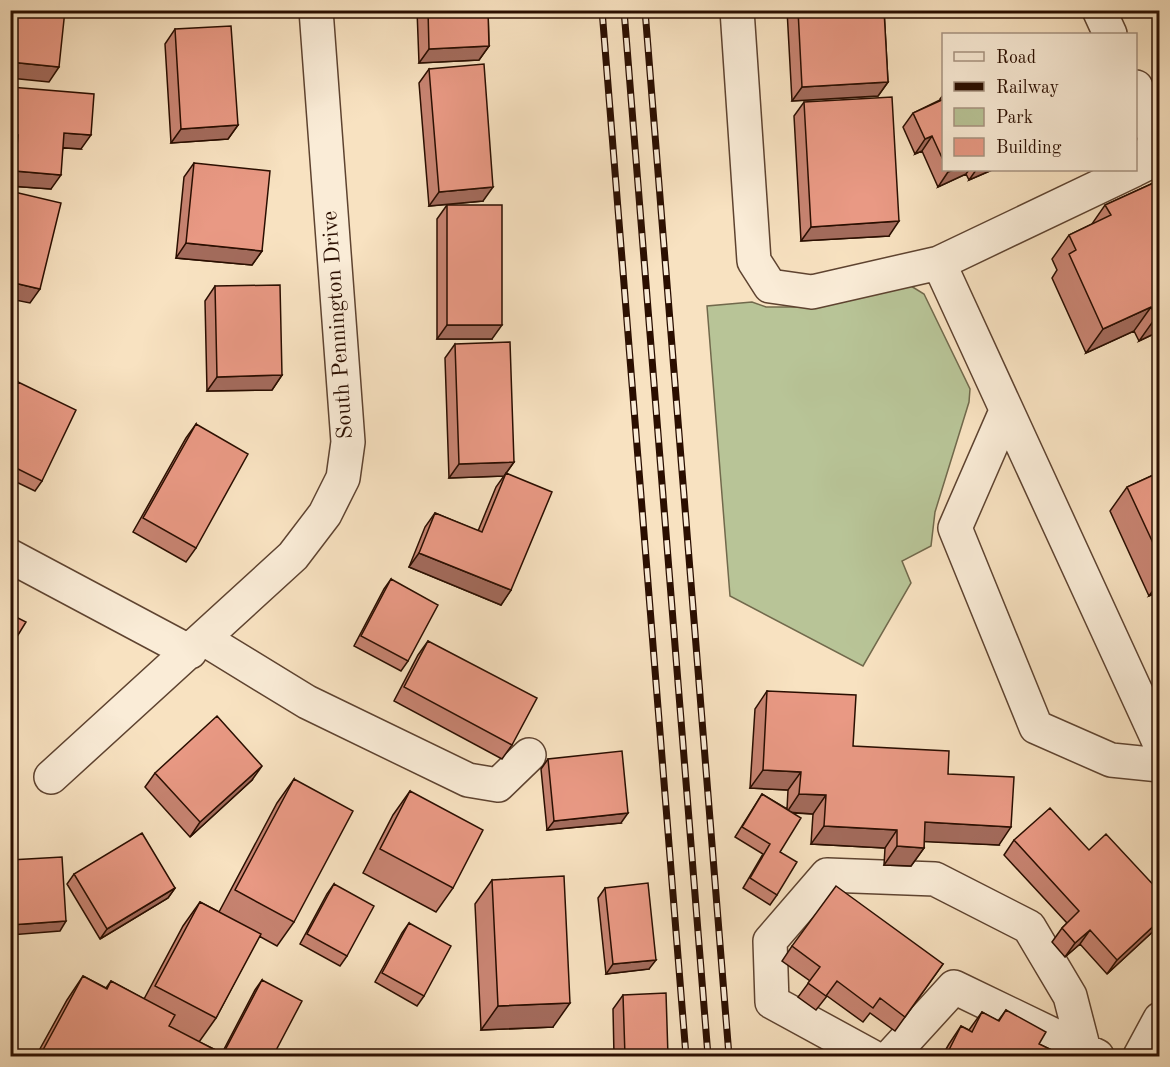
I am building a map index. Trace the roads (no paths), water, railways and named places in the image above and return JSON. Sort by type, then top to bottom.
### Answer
[{"type":"street","name":"South Pennington Drive","points":[[51,777],[293,556],[325,514],[343,478],[348,442],[316,10]]},
{"type":"street","points":[[737,10],[754,261],[770,286],[812,292],[939,263],[1131,171]]},
{"type":"street","points":[[1099,10],[1110,33]]},
{"type":"street","points":[[1137,90],[1155,138],[1148,163],[1137,168]]},
{"type":"street","points":[[939,263],[1006,411],[1149,694],[1160,744]]},
{"type":"street","points":[[1006,411],[955,528],[1036,727],[1111,760],[1160,765]]},
{"type":"street","points":[[10,556],[197,645],[307,702],[468,780],[498,785],[529,755]]},
{"type":"street","points":[[871,1056],[772,1002],[770,941],[827,875],[935,879],[1029,927],[1070,996],[1090,1053]]},
{"type":"street","points":[[891,1056],[954,987],[1090,1053]]},
{"type":"street","points":[[1140,1056],[1160,1019]]},
{"type":"railway","points":[[602,10],[686,1056]]},
{"type":"railway","points":[[624,10],[708,1056]]},
{"type":"railway","points":[[645,10],[729,1056]]}]
